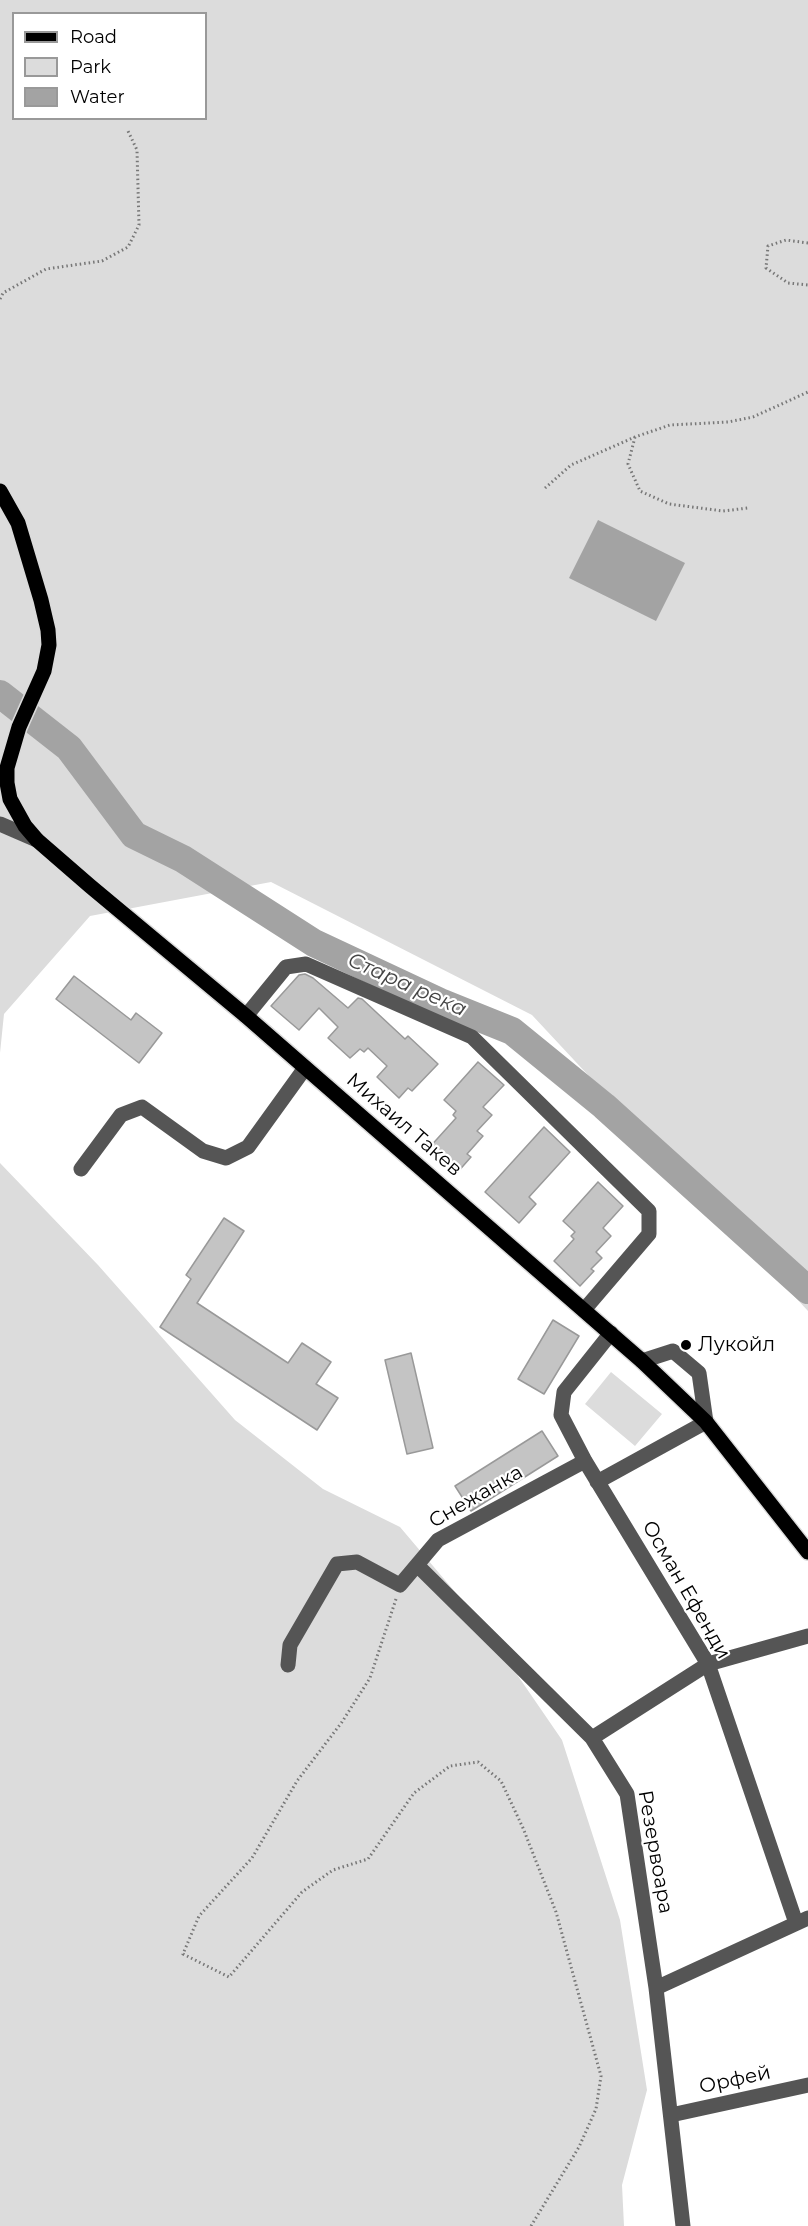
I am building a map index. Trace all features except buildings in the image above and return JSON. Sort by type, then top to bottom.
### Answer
[{"type":"main road","name":"Михаил Такев","points":[[0,491],[18,524],[42,600],[48,638],[44,672],[19,726],[9,756],[7,783],[10,799],[17,813],[37,840],[246,1016],[642,1361],[706,1422],[808,1552]]},
{"type":"street","points":[[0,824],[37,840]]},
{"type":"street","points":[[246,1016],[286,967],[306,964],[472,1037],[649,1210],[649,1234],[584,1310]]},
{"type":"street","points":[[81,1169],[121,1114],[142,1107],[203,1151],[226,1158],[248,1148],[305,1068]]},
{"type":"street","name":"Осман Ефенди","points":[[610,1333],[564,1392],[561,1415],[597,1482],[708,1664],[802,1920]]},
{"type":"street","points":[[597,1482],[706,1422],[699,1373],[673,1351],[642,1361]]},
{"type":"street","name":"Снежанка","points":[[401,1583],[438,1540],[585,1461]]},
{"type":"street","points":[[288,1665],[290,1645],[337,1564],[357,1562],[401,1583]]},
{"type":"street","name":"Резервоара","points":[[417,1565],[592,1738],[627,1794],[656,1988],[683,2226]]},
{"type":"street","points":[[592,1738],[708,1664],[808,1636]]},
{"type":"street","points":[[656,1988],[802,1920]]},
{"type":"street","name":"Орфей","points":[[671,2115],[808,2085]]},
{"type":"path","points":[[0,299],[3,293],[46,269],[102,261],[128,247],[139,225],[137,150],[127,129]]},
{"type":"path","points":[[808,243],[786,240],[768,246],[766,268],[788,283],[808,285]]},
{"type":"path","points":[[545,488],[571,465],[635,437],[670,425],[728,422],[753,417],[808,392]]},
{"type":"path","points":[[635,437],[628,465],[640,490],[669,504],[723,511],[748,508]]},
{"type":"path","points":[[401,1583],[370,1678],[342,1722],[297,1781],[252,1858],[199,1916],[183,1953],[230,1977],[302,1892],[333,1870],[368,1860],[414,1793],[450,1766],[478,1762],[501,1781],[548,1891],[576,1981],[601,2076],[596,2109],[579,2147],[531,2226]]},
{"type":"green space","points":[[0,0],[808,0],[808,1311],[532,1015],[271,882],[90,916],[4,1014],[0,1053]]},
{"type":"green space","points":[[0,1163],[98,1265],[235,1420],[323,1489],[400,1527],[483,1625],[562,1740],[620,1920],[647,2090],[622,2185],[624,2226],[0,2226]]},
{"type":"green space","points":[[611,1372],[662,1414],[635,1446],[585,1404]]},
{"type":"water","points":[[598,520],[685,563],[656,621],[569,578]]},
{"type":"waterway","name":"Стара река","points":[[0,694],[69,748],[134,835],[183,859],[314,943],[440,1002],[512,1031],[604,1106],[808,1290]]},
{"type":"place","name":"Лукойл","points":[[686,1345]]}]
